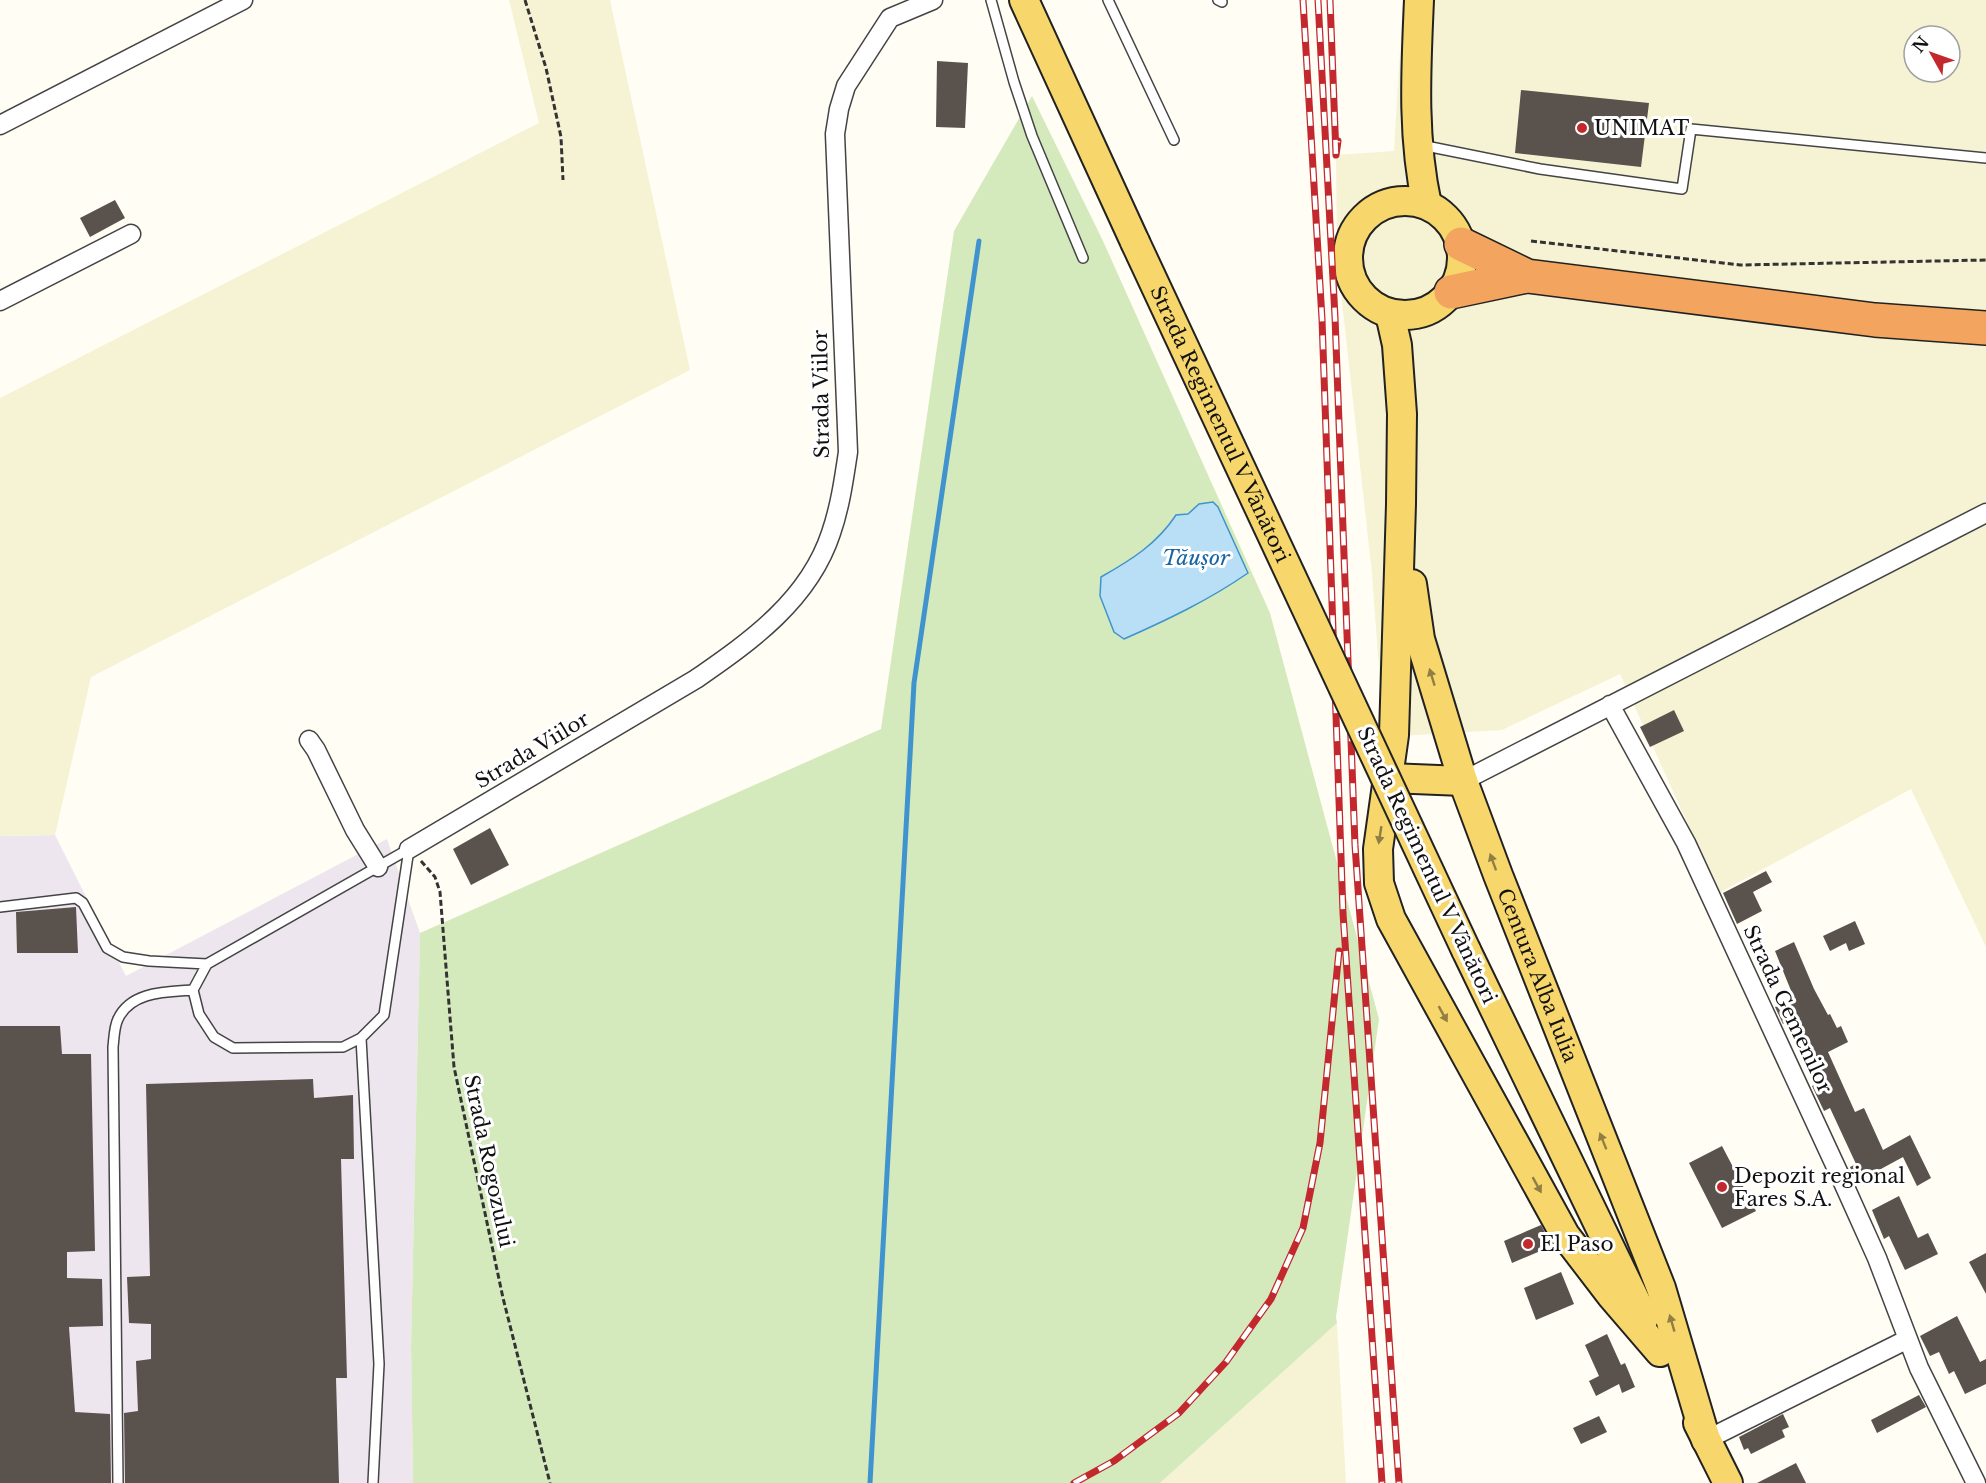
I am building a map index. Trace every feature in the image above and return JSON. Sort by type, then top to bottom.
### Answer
[{"type":"highway","points":[[1461,244],[1527,276],[1875,320],[1986,328]]},
{"type":"highway","points":[[1451,292],[1527,276]]},
{"type":"main road","name":"Strada Regimentul V Vânători","points":[[1024,0],[1466,950],[1660,1352],[1728,1483]]},
{"type":"main road","points":[[1419,0],[1415,99],[1420,171],[1428,205]]},
{"type":"main road","points":[[1393,201],[1403,168],[1415,99]]},
{"type":"main road","points":[[1393,201],[1410,201],[1428,205],[1443,214],[1454,228],[1461,244],[1463,261],[1460,277],[1440,304],[1425,312],[1408,316],[1390,314],[1372,306],[1359,293],[1350,276],[1347,257],[1351,238],[1360,221],[1375,209],[1393,201]]},
{"type":"main road","name":"Centura Alba Iulia","points":[[1402,414],[1413,347],[1425,312]]},
{"type":"main road","name":"Centura Alba Iulia","points":[[1390,314],[1397,345],[1402,414],[1401,504],[1394,735],[1378,849],[1379,884],[1391,919],[1565,1235],[1611,1295],[1660,1352]]},
{"type":"main road","name":"Centura Alba Iulia","points":[[1401,504],[1420,639],[1463,781],[1661,1288],[1706,1440]]},
{"type":"main road","points":[[1389,778],[1463,781]]},
{"type":"street","points":[[0,124],[243,0]]},
{"type":"street","name":"Strada Viilor","points":[[409,849],[705,673],[741,648],[787,607],[815,569],[831,534],[842,494],[848,452],[835,134],[839,109],[846,86],[889,9],[933,0]]},
{"type":"street","points":[[0,301],[131,234]]},
{"type":"street","points":[[1463,781],[1980,516]]},
{"type":"street","name":"Strada Gemenilor","points":[[1610,705],[1686,843],[1877,1258],[1919,1368],[1976,1483]]},
{"type":"street","points":[[309,740],[355,830],[378,867]]},
{"type":"street","points":[[1706,1440],[1908,1339]]},
{"type":"lane","points":[[991,0],[1032,136],[1083,258]]},
{"type":"lane","points":[[1108,0],[1174,140]]},
{"type":"lane","points":[[1418,144],[1540,169],[1682,189],[1691,129],[1986,158]]},
{"type":"lane","points":[[409,849],[384,1015],[361,1038],[343,1047],[233,1048],[214,1038],[199,1014],[192,990],[207,964],[409,849]]},
{"type":"lane","points":[[0,907],[76,898],[83,903],[107,948],[123,957],[149,962],[207,964]]},
{"type":"lane","points":[[118,1483],[113,1047],[117,1020],[130,1004],[158,993],[192,990]]},
{"type":"lane","points":[[361,1038],[379,1364],[373,1483]]},
{"type":"path","points":[[525,0],[546,68],[561,138],[564,180]]},
{"type":"path","points":[[1531,241],[1740,265],[1986,260]]},
{"type":"path","name":"Strada Rogozului","points":[[409,849],[435,877],[440,892],[454,1067],[503,1298],[550,1483]]},
{"type":"shaded area","points":[[509,0],[610,0],[690,370],[91,677],[55,835],[0,836],[0,398],[539,123]]},
{"type":"shaded area","points":[[1403,0],[1986,0],[1986,947],[1911,789],[1719,893],[1620,674],[1502,730],[1384,737],[1372,574],[1337,256],[1336,155],[1394,151]]},
{"type":"shaded area","points":[[55,835],[126,976],[387,839],[420,933],[411,1347],[413,1483],[0,1483],[0,836]]},
{"type":"shaded area","points":[[1337,1323],[1346,1483],[1160,1483]]},
{"type":"green space","points":[[1032,96],[1103,241],[1270,613],[1379,1019],[1336,1317],[1337,1323],[1160,1483],[413,1483],[411,1347],[420,933],[881,729],[954,231]]},
{"type":"water","name":"Tăușor","points":[[1213,502],[1218,507],[1248,573],[1188,609],[1124,639],[1114,632],[1100,596],[1101,577],[1143,551],[1176,515],[1188,514],[1199,504]]},
{"type":"building","points":[[937,61],[968,63],[965,128],[936,127]]},
{"type":"building","name":"UNIMAT","points":[[1521,90],[1649,103],[1641,167],[1515,153]]},
{"type":"building","points":[[115,200],[125,218],[90,237],[80,218]]},
{"type":"building","points":[[1674,710],[1684,731],[1650,747],[1640,727]]},
{"type":"building","points":[[490,828],[509,865],[471,885],[453,849]]},
{"type":"building","points":[[1766,871],[1772,882],[1753,892],[1762,911],[1737,924],[1723,893]]},
{"type":"building","points":[[76,907],[78,953],[17,953],[16,912]]},
{"type":"building","points":[[1855,921],[1865,944],[1849,951],[1846,943],[1830,951],[1823,936]]},
{"type":"building","points":[[1794,942],[1828,1015],[1830,1014],[1837,1028],[1841,1026],[1848,1042],[1828,1052],[1855,1112],[1864,1108],[1883,1150],[1910,1135],[1931,1178],[1917,1186],[1903,1157],[1857,1182],[1850,1167],[1856,1164],[1830,1108],[1824,1111],[1812,1086],[1822,1082],[1794,1019],[1783,1024],[1775,1007],[1794,998],[1775,951]]},
{"type":"building","points":[[0,1026],[60,1026],[62,1054],[91,1054],[95,1251],[67,1252],[67,1278],[102,1279],[103,1326],[69,1327],[75,1412],[110,1414],[111,1483],[0,1483]]},
{"type":"building","points":[[313,1079],[314,1098],[353,1095],[354,1159],[341,1159],[347,1378],[336,1378],[339,1483],[125,1483],[124,1413],[138,1411],[136,1361],[151,1359],[151,1324],[129,1323],[127,1277],[150,1276],[146,1084]]},
{"type":"building","name":"Depozit regional Fares S.A.","points":[[1722,1146],[1756,1211],[1722,1228],[1689,1163]]},
{"type":"building","points":[[1899,1196],[1918,1238],[1928,1233],[1938,1254],[1905,1270],[1889,1236],[1884,1239],[1872,1210]]},
{"type":"building","name":"El Paso","points":[[1541,1225],[1552,1246],[1512,1263],[1504,1241]]},
{"type":"building","points":[[1986,1253],[1986,1294],[1969,1262]]},
{"type":"building","points":[[1561,1272],[1574,1304],[1536,1320],[1524,1288]]},
{"type":"building","points":[[1957,1316],[1980,1362],[1986,1359],[1986,1384],[1965,1394],[1954,1371],[1949,1374],[1939,1352],[1930,1356],[1920,1336]]},
{"type":"building","points":[[1607,1334],[1621,1365],[1625,1363],[1635,1387],[1622,1393],[1619,1384],[1596,1396],[1589,1381],[1599,1376],[1585,1345]]},
{"type":"building","points":[[1919,1395],[1926,1407],[1877,1433],[1871,1420]]},
{"type":"building","points":[[1783,1414],[1789,1427],[1782,1430],[1785,1437],[1751,1454],[1748,1448],[1744,1450],[1739,1437]]},
{"type":"building","points":[[1599,1416],[1607,1432],[1581,1444],[1573,1428]]},
{"type":"building","points":[[1796,1463],[1806,1483],[1757,1483]]},
{"type":"waterway","points":[[870,1483],[914,683],[979,241]]},
{"type":"railway","points":[[1303,0],[1322,319],[1343,913],[1382,1483]]},
{"type":"railway","points":[[1318,0],[1335,317],[1355,845],[1399,1483]]},
{"type":"railway","points":[[1330,0],[1336,155],[1338,141]]},
{"type":"railway","points":[[1074,1483],[1114,1461],[1179,1413],[1226,1362],[1271,1299],[1303,1228],[1320,1143],[1339,951]]},
{"type":"place","name":"UNIMAT","points":[[1582,128]]},
{"type":"place","name":"Depozit regional Fares S.A.","points":[[1722,1187]]},
{"type":"place","name":"El Paso","points":[[1528,1244]]}]
